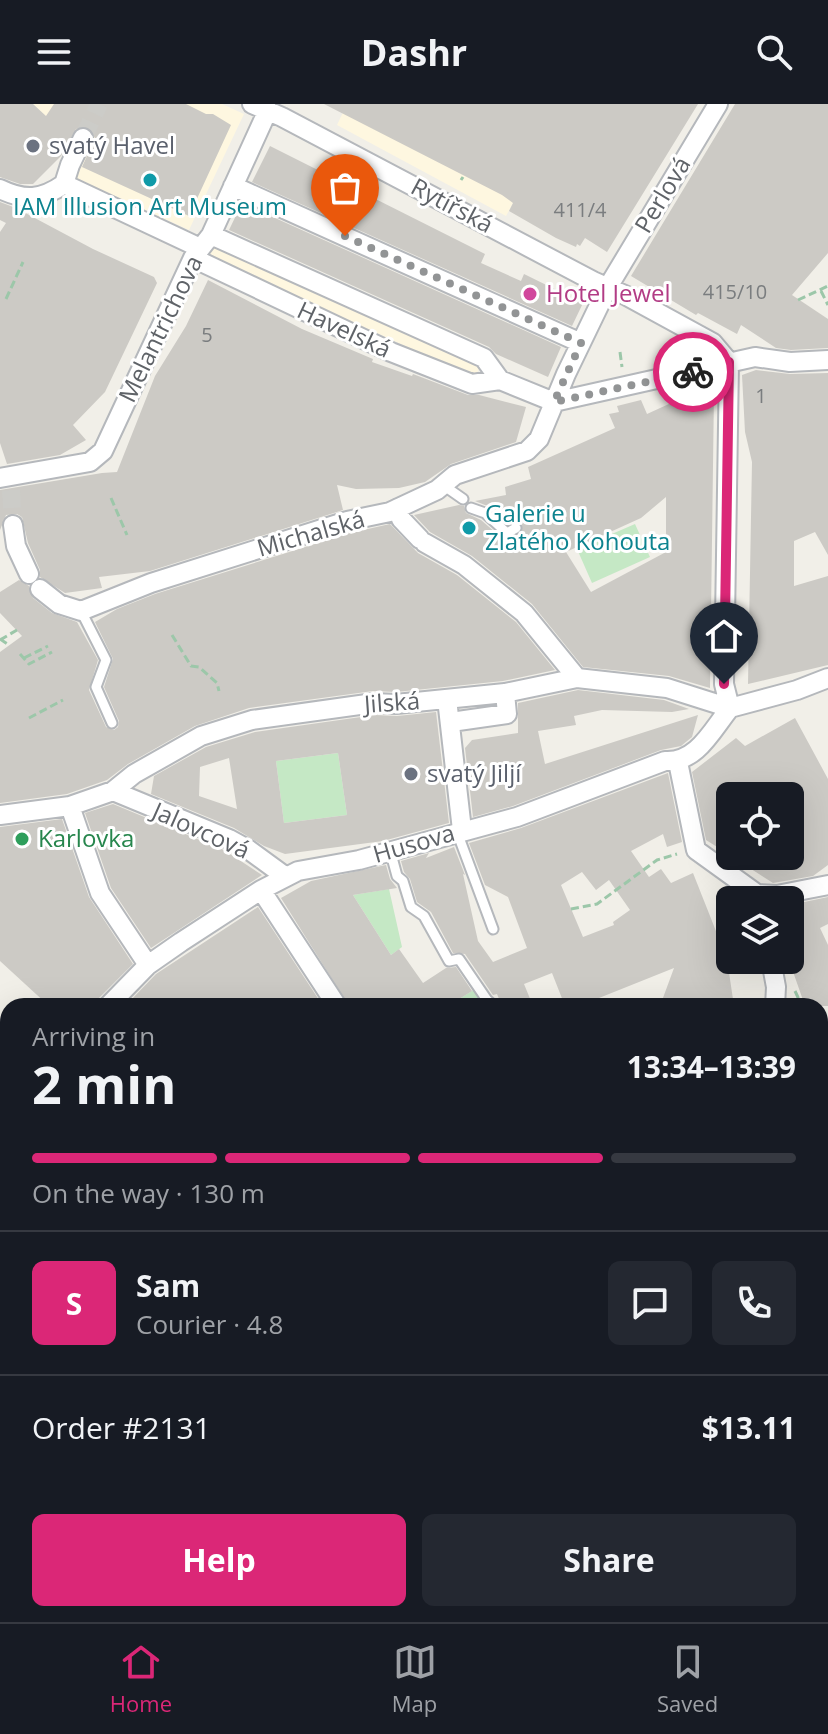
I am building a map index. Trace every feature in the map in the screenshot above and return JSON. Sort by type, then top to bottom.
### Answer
[{"type":"street","name":"Perlová","points":[[581,343],[608,287],[718,104]]},
{"type":"street","name":"Rytířská","points":[[260,107],[713,343],[729,362]]},
{"type":"street","name":"Melantrichova","points":[[7,481],[87,462],[98,456],[182,281],[233,186],[260,107]]},
{"type":"street","points":[[0,189],[29,199],[46,195],[64,184],[83,138]]},
{"type":"street","name":"Havelská","points":[[64,184],[201,247],[484,358],[500,380]]},
{"type":"street","points":[[233,186],[581,343]]},
{"type":"street","name":"Havelská","points":[[201,247],[391,352],[472,384],[500,380],[554,402]]},
{"type":"street","name":"Michalská","points":[[81,611],[151,583],[398,508],[443,485],[455,475],[527,451],[539,439],[581,343]]},
{"type":"street","points":[[554,402],[755,357],[790,362],[828,360]]},
{"type":"street","points":[[729,362],[724,684],[730,708],[797,690],[828,678]]},
{"type":"street","points":[[398,508],[401,519],[423,541],[464,565],[524,613],[577,678]]},
{"type":"street","points":[[13,525],[16,546],[35,581],[59,604],[81,611]]},
{"type":"street","name":"Jilská","points":[[0,815],[70,806],[113,791],[134,774],[201,736],[252,720],[374,703],[505,693],[577,678],[667,688],[730,708]]},
{"type":"street","points":[[451,722],[507,714],[505,693]]},
{"type":"street","points":[[447,699],[460,831]]},
{"type":"street","name":"Husova","points":[[121,998],[148,965],[261,890],[298,871],[359,860],[517,817],[665,761],[678,762],[697,751],[730,708]]},
{"type":"street","points":[[678,762],[696,850],[743,886]]},
{"type":"street","name":"Jalovcová","points":[[113,791],[198,825],[249,850],[286,877]]},
{"type":"street","points":[[70,806],[100,893],[148,965]]},
{"type":"street","points":[[804,890],[828,885]]},
{"type":"street","points":[[261,890],[332,998]]},
{"type":"street","points":[[774,974],[775,998]]},
{"type":"lane","points":[[443,485],[463,499]]},
{"type":"lane","points":[[471,508],[485,513],[507,533],[516,528]]},
{"type":"lane","points":[[81,611],[106,660],[96,687],[112,723]]},
{"type":"lane","points":[[460,831],[493,929]]},
{"type":"lane","points":[[390,850],[397,876],[403,881],[411,907],[424,916],[449,961],[459,959],[486,998]]},
{"type":"path","points":[[6,299],[23,262]]},
{"type":"path","points":[[798,300],[828,286]]},
{"type":"path","points":[[820,289],[828,305]]},
{"type":"path","points":[[111,498],[127,535]]},
{"type":"path","points":[[0,640],[17,630]]},
{"type":"path","points":[[172,635],[191,666],[199,667],[217,683],[219,691]]},
{"type":"path","points":[[0,640],[9,645]]},
{"type":"path","points":[[48,646],[22,656],[29,664],[52,652]]},
{"type":"path","points":[[29,718],[63,700]]},
{"type":"path","points":[[571,909],[597,904],[657,860],[687,851]]},
{"type":"path","points":[[642,871],[647,879]]},
{"type":"shaded area","points":[[33,104],[222,104],[244,114],[189,230],[60,171],[73,143]]},
{"type":"shaded area","points":[[347,104],[543,148],[506,216],[337,125]]},
{"type":"shaded area","points":[[208,240],[481,364],[475,378],[202,253]]},
{"type":"green space","points":[[635,524],[650,557],[592,583],[577,549]]},
{"type":"green space","points":[[338,753],[347,815],[284,823],[276,761]]},
{"type":"green space","points":[[389,889],[402,947],[391,955],[353,895]]},
{"type":"green space","points":[[475,989],[480,998],[461,998]]},
{"type":"building","points":[[0,104],[33,104],[46,116],[54,104],[186,104],[231,125],[189,216],[82,167],[95,138],[87,127],[76,129],[61,156],[33,184],[20,184],[0,177]]},
{"type":"building","points":[[324,104],[698,104],[607,252],[585,238],[576,247],[556,238],[509,211],[513,203],[502,195]]},
{"type":"building","points":[[735,104],[828,104],[828,253],[792,295],[828,319],[828,348],[776,348],[741,325],[737,334],[698,313],[696,315],[631,276]]},
{"type":"building","points":[[270,146],[485,254],[481,263],[521,281],[524,274],[583,303],[572,326],[252,182]]},
{"type":"building","points":[[0,202],[154,277],[157,283],[105,392],[73,425],[86,440],[60,455],[7,464],[0,443],[0,232],[6,223],[0,220]]},
{"type":"building","points":[[242,203],[561,347],[548,377],[496,354],[489,347],[229,230]]},
{"type":"building","points":[[208,280],[302,329],[373,359],[372,362],[468,395],[526,407],[516,442],[451,464],[425,482],[399,488],[356,489],[337,485],[343,510],[150,571],[99,577],[102,588],[65,593],[40,577],[22,517],[6,515],[0,530],[0,490],[117,472],[155,376],[186,326]]},
{"type":"building","points":[[756,370],[790,374],[828,373],[828,555],[815,532],[794,541],[794,586],[828,576],[828,665],[748,684],[752,462],[745,432],[742,375]]},
{"type":"building","points":[[706,387],[714,392],[710,688],[669,676],[583,667],[532,604],[472,556],[430,532],[414,515],[464,506],[466,513],[481,520],[503,539],[511,540],[522,532],[522,524],[515,521],[508,524],[490,507],[475,501],[506,495],[505,487],[531,479],[528,467],[615,428],[609,414],[619,412],[617,406],[641,400],[647,414]],"holes":[[[666,497],[666,552],[591,592],[566,552],[641,518]]]},
{"type":"building","points":[[390,524],[418,553],[457,575],[516,622],[555,670],[503,681],[396,692],[373,691],[249,708],[195,726],[128,764],[107,780],[67,794],[0,803],[0,652],[22,636],[0,613],[0,592],[19,580],[29,586],[33,598],[52,613],[77,622],[98,660],[89,690],[106,727],[114,730],[119,721],[104,687],[113,659],[95,622],[117,609],[155,594],[350,533]]},
{"type":"building","points":[[578,690],[664,700],[689,709],[672,712],[602,710],[574,716],[576,725],[538,731],[545,764],[698,715],[692,737],[681,746],[661,750],[513,806],[473,817],[465,748],[472,740],[518,733],[518,703]]},
{"type":"building","points":[[436,712],[449,823],[383,841],[285,854],[264,846],[234,828],[151,794],[154,776],[206,747],[255,732],[375,715]],"holes":[[[338,753],[347,815],[284,823],[276,761]],[[229,758],[237,809],[199,796],[200,767]]]},
{"type":"building","points":[[795,718],[828,779],[828,865],[813,876],[773,883],[753,870],[804,870],[804,782],[716,782],[716,846],[706,840],[692,772],[736,738],[745,746]]},
{"type":"building","points":[[668,773],[682,842],[667,847],[663,834],[631,851],[649,877],[661,869],[671,883],[693,873],[716,931],[716,974],[729,974],[733,998],[663,998],[674,968],[599,998],[562,998],[552,973],[524,984],[530,998],[499,998],[497,994],[493,995],[465,954],[453,953],[431,912],[417,902],[401,861],[429,853],[426,858],[454,847],[465,875],[478,941],[493,962],[527,948],[508,897],[485,885],[469,843],[521,828]],"holes":[[[582,872],[596,890],[609,880],[630,910],[613,922],[614,925],[583,937],[561,885]]]},
{"type":"building","points":[[113,804],[224,850],[262,875],[151,948],[111,888],[85,813]]},
{"type":"building","points":[[62,819],[89,897],[133,964],[99,998],[40,998],[0,961],[0,827]]},
{"type":"building","points":[[386,865],[390,879],[397,888],[353,895],[391,955],[399,949],[423,983],[446,968],[456,967],[472,991],[461,998],[344,998],[281,898],[311,881]]},
{"type":"building","points":[[828,897],[828,924],[820,928],[828,945],[828,998],[802,998],[794,974],[804,974],[804,902]]},
{"type":"building","points":[[258,907],[318,998],[133,998],[156,974]]},
{"type":"tunnel","points":[[83,138],[99,104]]},
{"type":"tunnel","points":[[11,490],[13,525]]},
{"type":"way so far","points":[[345,236],[581,343],[554,402],[693,372]]},
{"type":"place","name":"svatý Havel","points":[[33,146]]},
{"type":"place","name":"IAM Illusion Art Museum","points":[[150,180]]},
{"type":"place","name":"Hotel Jewel","points":[[530,294]]},
{"type":"place","name":"Galerie u Zlatého Kohouta","points":[[469,528]]},
{"type":"place","name":"svatý Jiljí","points":[[411,774]]},
{"type":"place","name":"Karlovka","points":[[22,839]]},
{"type":"route","points":[[693,372],[729,362],[724,684]]}]
